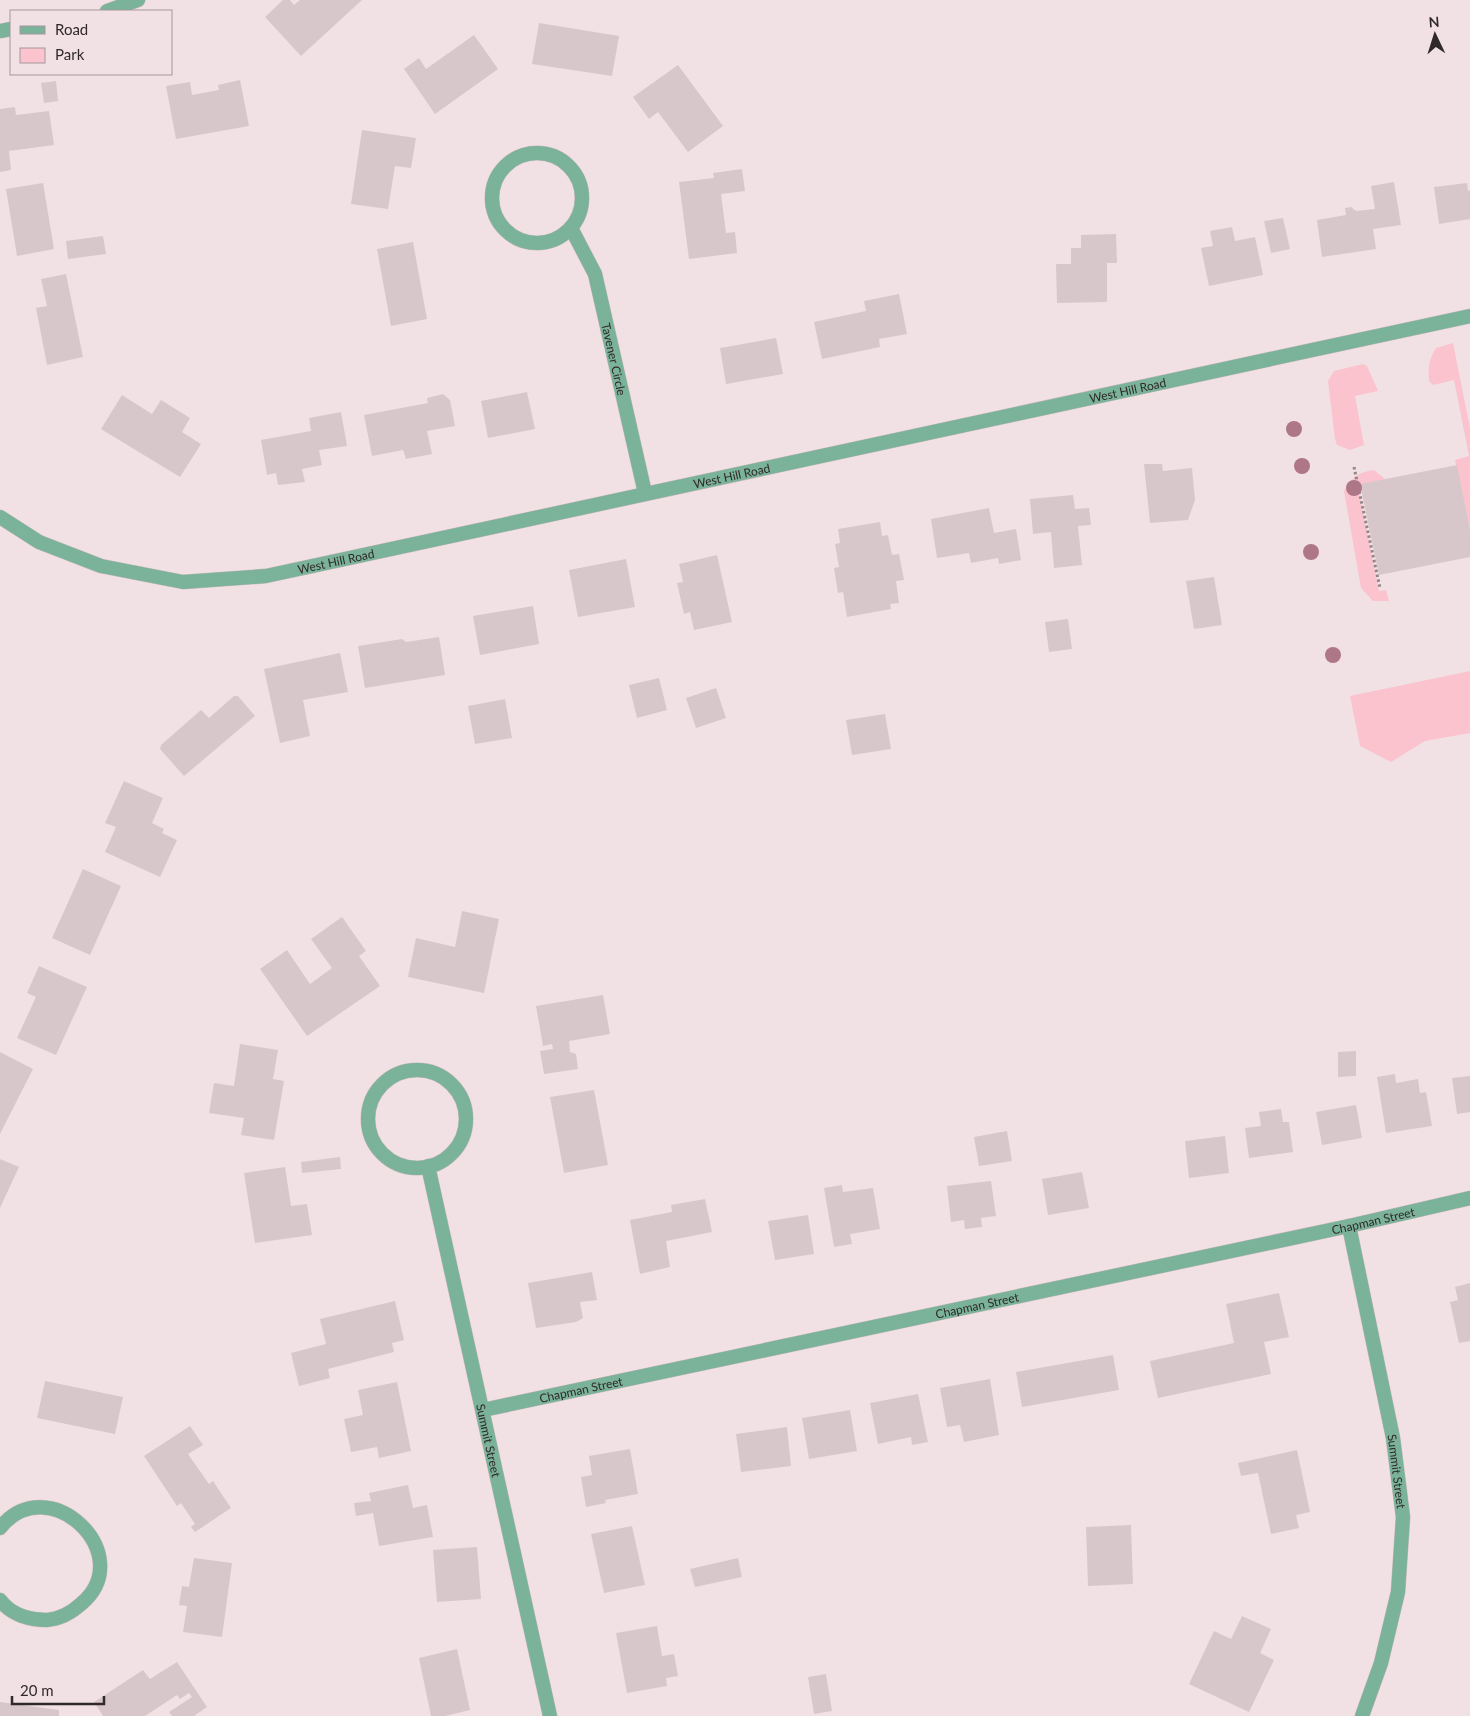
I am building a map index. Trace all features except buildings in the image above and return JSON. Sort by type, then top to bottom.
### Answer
[{"type":"street","points":[[110,10],[138,0]]},
{"type":"street","points":[[540,152],[554,156],[566,163],[576,174],[581,188],[582,202],[578,216],[571,228],[558,238],[544,242],[528,242],[514,237],[502,227],[494,213],[492,198],[494,183],[502,170],[513,160],[526,154],[540,152]]},
{"type":"street","name":"Tavener Circle","points":[[571,228],[594,274],[645,493]]},
{"type":"street","name":"West Hill Road","points":[[0,517],[39,542],[101,566],[183,582],[266,576],[1470,316]]},
{"type":"street","points":[[408,1070],[424,1070],[439,1074],[452,1083],[462,1096],[467,1112],[466,1129],[460,1144],[449,1157],[428,1166],[418,1168],[401,1165],[387,1157],[376,1145],[369,1131],[368,1115],[372,1099],[380,1086],[393,1076],[408,1070]]},
{"type":"street","name":"Summit Street","points":[[428,1166],[550,1716]]},
{"type":"street","name":"Chapman Street","points":[[483,1410],[1348,1226],[1470,1198]]},
{"type":"street","name":"Summit Street","points":[[1348,1226],[1393,1438],[1403,1517],[1398,1592],[1381,1663],[1362,1716]]},
{"type":"street","points":[[0,1528],[19,1513],[36,1508],[55,1509],[73,1517],[87,1529],[96,1546],[99,1565],[96,1584],[86,1600],[72,1612],[54,1619],[34,1620],[17,1614],[0,1600]]},
{"type":"path","points":[[1354,467],[1380,588]]},
{"type":"green space","points":[[1453,343],[1470,428],[1470,530],[1455,460],[1469,456],[1454,380],[1433,385],[1429,381],[1430,364],[1436,348]]},
{"type":"green space","points":[[1363,364],[1367,366],[1378,391],[1355,396],[1364,445],[1350,450],[1337,445],[1335,439],[1328,381],[1334,371]]},
{"type":"green space","points":[[1374,470],[1385,479],[1358,487],[1379,591],[1386,590],[1389,601],[1373,601],[1361,588],[1344,491],[1356,476]]},
{"type":"green space","points":[[1470,671],[1470,733],[1425,741],[1391,762],[1360,746],[1350,696]]}]
